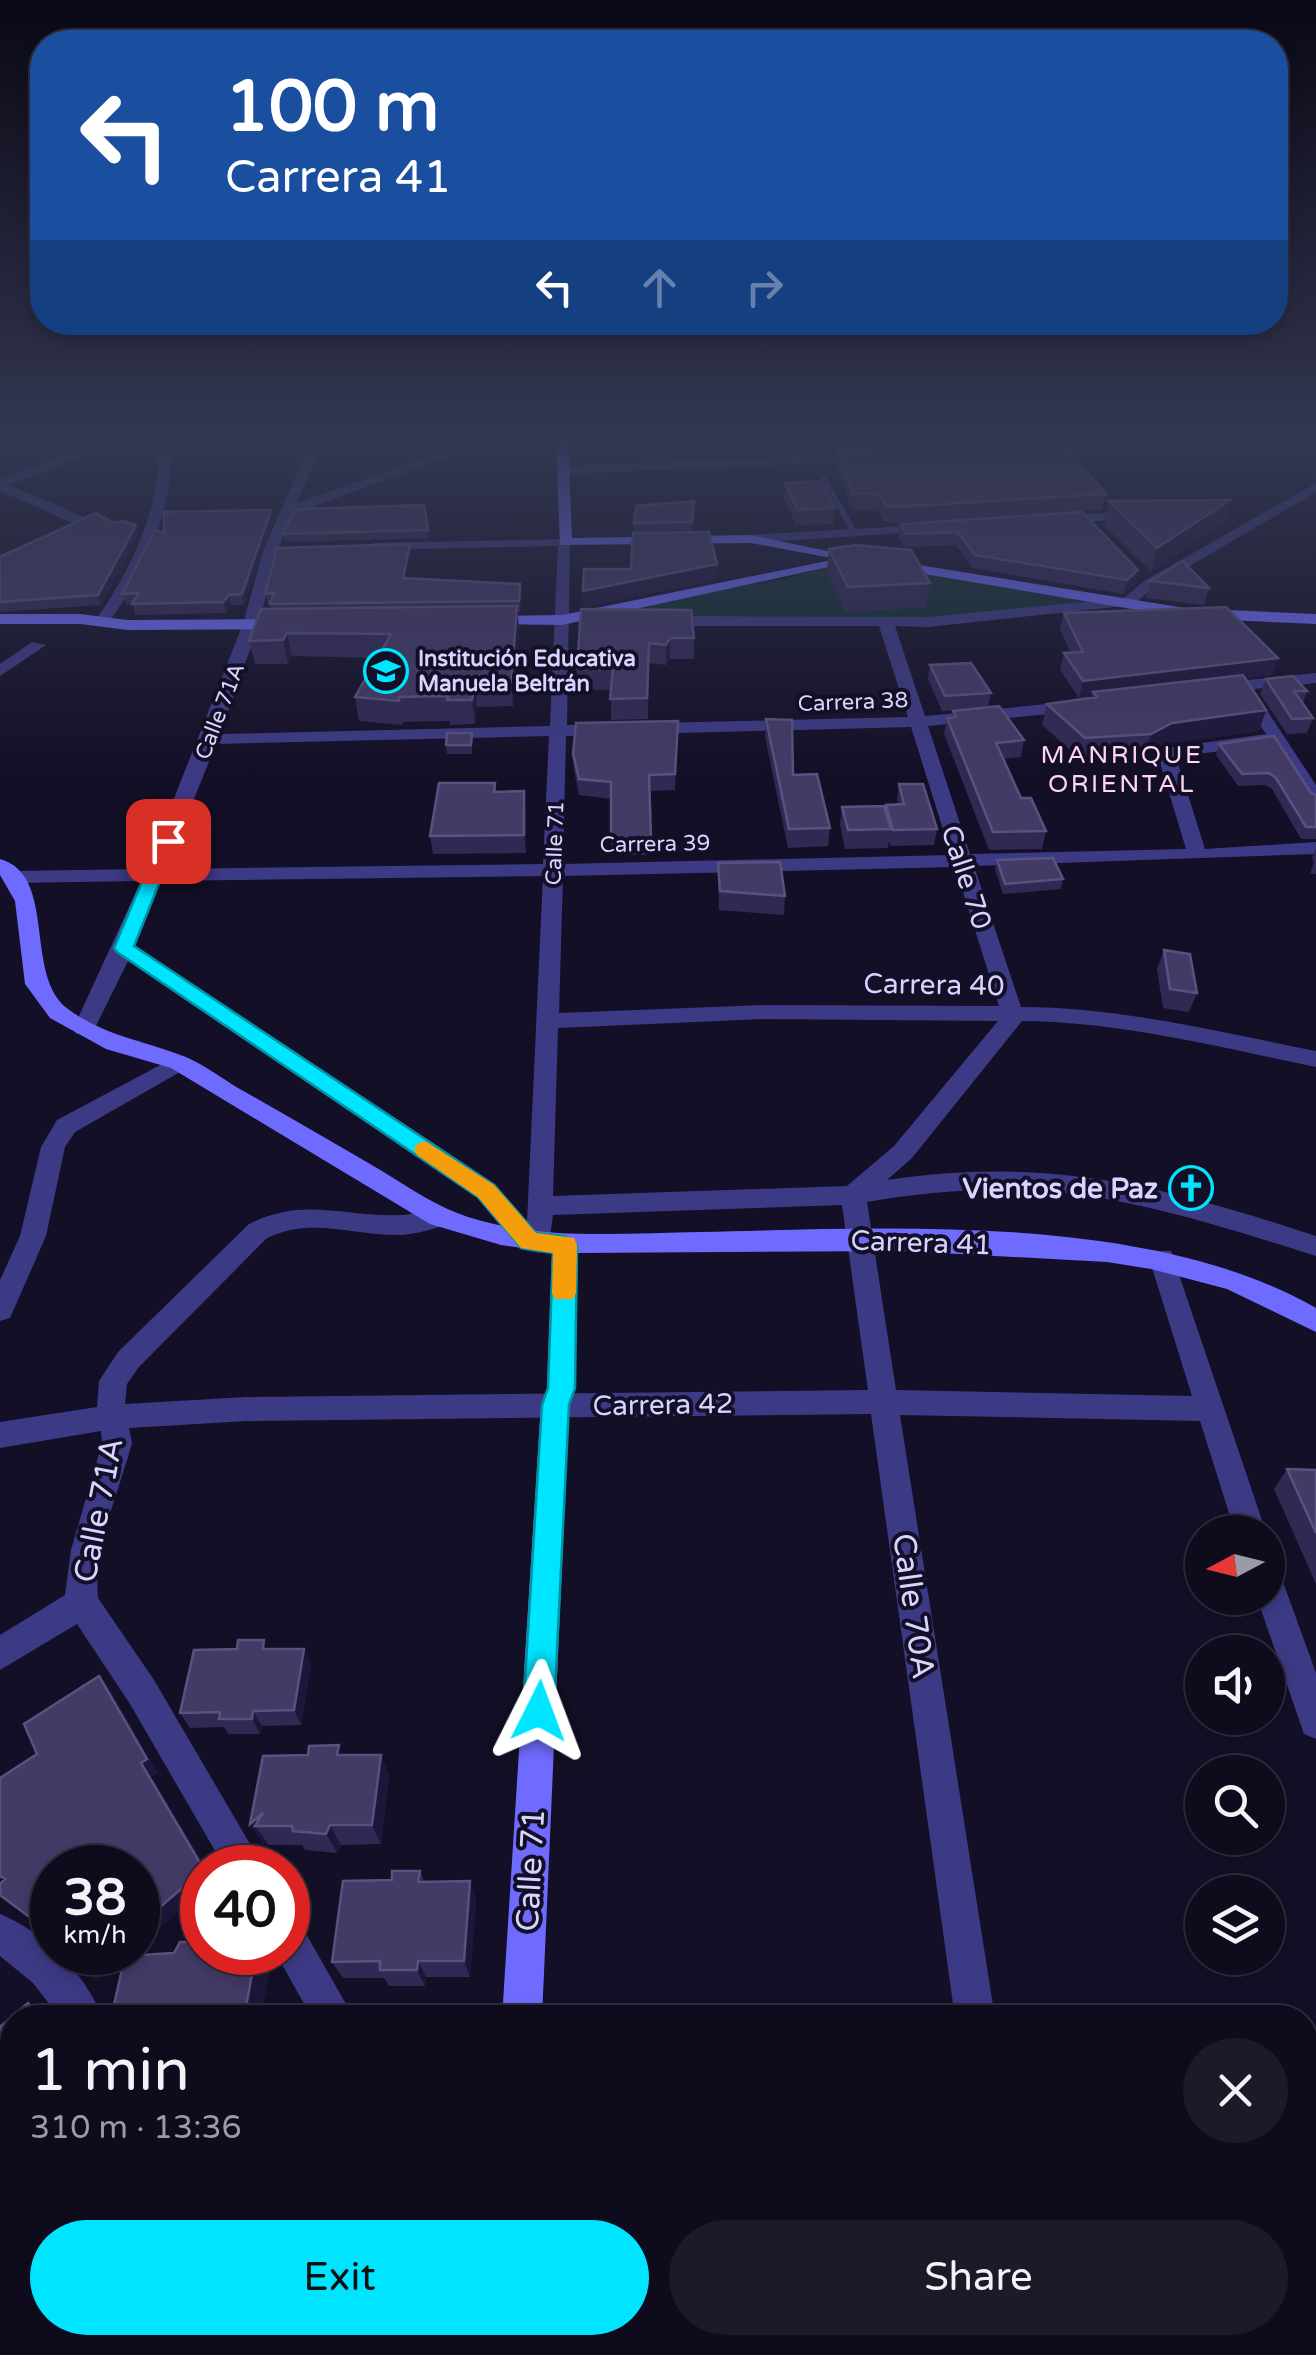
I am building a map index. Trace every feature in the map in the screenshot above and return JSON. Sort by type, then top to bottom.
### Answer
[{"type":"street","points":[[104,621],[146,553]]},
{"type":"street","name":"Calle 71A","points":[[84,1030],[154,876],[276,553]]},
{"type":"street","name":"Calle 71","points":[[523,2005],[556,1405],[562,1388],[543,1206],[546,1020],[565,553]]},
{"type":"street","points":[[825,553],[1201,614],[1316,618]]},
{"type":"street","points":[[465,621],[971,620],[1128,602],[1149,584],[1201,553]]},
{"type":"street","points":[[562,620],[858,559]]},
{"type":"street","points":[[1136,571],[1149,584]]},
{"type":"street","points":[[0,619],[309,624]]},
{"type":"street","name":"Calle 70","points":[[886,623],[1013,1017]]},
{"type":"street","points":[[0,672],[38,645]]},
{"type":"street","points":[[1204,690],[1316,678]]},
{"type":"street","points":[[1242,685],[1316,799]]},
{"type":"street","name":"Carrera 38","points":[[209,739],[917,722],[1088,705]]},
{"type":"street","points":[[1197,855],[1166,753],[1278,738]]},
{"type":"street","name":"Carrera 39","points":[[7,871],[154,876],[553,870],[1197,855],[1316,848]]},
{"type":"street","name":"Carrera 41","points":[[7,871],[29,917],[30,950],[41,994],[58,1014],[114,1044],[179,1064],[439,1217],[492,1235],[545,1243],[860,1239],[1082,1247],[1162,1258],[1220,1274],[1309,1317]]},
{"type":"street","points":[[124,948],[486,1191],[545,1243]]},
{"type":"street","name":"Carrera 40","points":[[546,1020],[765,1012],[969,1012],[1013,1017],[1053,1014],[1114,1020],[1316,1058]]},
{"type":"street","points":[[854,1195],[903,1152],[1013,1017]]},
{"type":"street","points":[[0,1310],[33,1236],[54,1147],[66,1126],[179,1064]]},
{"type":"street","name":"Carrera 41","points":[[543,1206],[854,1195],[900,1186],[1010,1179],[1062,1181],[1171,1202],[1316,1246]]},
{"type":"street","name":"Calle 70A","points":[[854,1195],[973,2005]]},
{"type":"street","name":"Calle 71A","points":[[232,1845],[142,1692],[82,1603],[80,1582],[117,1442],[113,1381],[128,1360],[258,1232],[275,1220],[346,1218],[398,1226],[439,1217]]},
{"type":"street","points":[[1162,1258],[1244,1515]]},
{"type":"street","name":"Carrera 42","points":[[0,1435],[113,1417],[246,1409],[884,1402],[1207,1408]]},
{"type":"street","points":[[0,1654],[82,1603]]},
{"type":"street","points":[[1279,1615],[1316,1722]]},
{"type":"street","points":[[0,1933],[34,1954],[64,1985],[76,2005]]},
{"type":"street","points":[[309,1975],[327,2005]]},
{"type":"green space","points":[[858,559],[1042,588],[1084,603],[937,621],[634,616],[663,599],[783,579]]},
{"type":"building","points":[[9,553],[121,553],[98,595],[0,602],[0,557]]},
{"type":"building","points":[[143,553],[256,553],[242,594],[229,595],[223,602],[132,604],[139,593],[122,594]]},
{"type":"building","points":[[276,553],[408,553],[403,578],[520,584],[519,601],[270,604],[274,593],[265,594]]},
{"type":"building","points":[[632,553],[714,553],[717,564],[583,591],[584,569],[631,569]]},
{"type":"building","points":[[831,553],[913,553],[930,583],[848,587]]},
{"type":"building","points":[[1121,553],[1138,570],[1127,580],[975,555]]},
{"type":"building","points":[[1183,561],[1209,588],[1151,581]]},
{"type":"building","points":[[517,606],[511,682],[475,682],[472,700],[447,700],[448,696],[399,697],[399,701],[355,697],[391,634],[287,633],[283,640],[249,641],[261,609]]},
{"type":"building","points":[[1226,607],[1278,658],[1083,681],[1064,653],[1083,652],[1064,613]]},
{"type":"building","points":[[581,609],[691,610],[694,638],[670,638],[666,645],[649,643],[647,698],[610,699],[613,669],[577,669]]},
{"type":"building","points":[[971,663],[991,693],[945,696],[930,665]]},
{"type":"building","points":[[1243,675],[1266,710],[1172,723],[1151,734],[1085,738],[1047,704],[1097,697],[1093,692]]},
{"type":"building","points":[[1293,676],[1307,691],[1294,691],[1313,718],[1292,719],[1266,679]]},
{"type":"building","points":[[999,706],[1024,740],[996,743],[1021,798],[1031,798],[1046,831],[993,832],[947,718],[956,717],[953,711]]},
{"type":"building","points":[[766,719],[792,720],[793,775],[817,774],[830,828],[789,829]]},
{"type":"building","points":[[678,721],[675,774],[649,775],[651,838],[611,839],[611,782],[579,779],[573,754],[576,723]]},
{"type":"building","points":[[447,733],[472,733],[471,745],[446,745]]},
{"type":"building","points":[[1274,736],[1316,795],[1316,827],[1306,827],[1276,778],[1269,773],[1242,774],[1219,744]]},
{"type":"building","points":[[439,783],[495,783],[494,792],[524,791],[524,835],[430,836]]},
{"type":"building","points":[[899,784],[923,784],[937,829],[893,830],[886,805],[904,804]]},
{"type":"building","points":[[884,806],[891,829],[848,830],[842,807]]},
{"type":"building","points":[[1053,858],[1063,879],[1005,884],[997,860]]},
{"type":"building","points":[[780,862],[785,896],[720,891],[718,863]]},
{"type":"building","points":[[1164,950],[1190,954],[1197,993],[1170,989]]},
{"type":"building","points":[[1287,1469],[1316,1470],[1316,1533]]},
{"type":"building","points":[[238,1640],[264,1640],[263,1649],[304,1649],[294,1710],[253,1711],[252,1719],[219,1719],[220,1712],[180,1713],[194,1650],[237,1649]]},
{"type":"building","points":[[99,1676],[147,1759],[141,1763],[189,1845],[180,1845],[180,1890],[160,1907],[160,1845],[30,1845],[30,1918],[0,1895],[0,1884],[5,1879],[0,1876],[0,1778],[37,1754],[24,1724]]},
{"type":"building","points":[[339,1745],[337,1755],[381,1755],[372,1825],[330,1825],[326,1834],[293,1831],[292,1826],[255,1826],[263,1813],[250,1824],[263,1756],[308,1755],[309,1746]]},
{"type":"building","points":[[392,1871],[420,1871],[418,1882],[470,1881],[464,1961],[418,1961],[417,1970],[380,1970],[380,1961],[332,1962],[343,1881],[392,1880]]},
{"type":"building","points":[[180,1942],[180,1975],[252,1975],[246,2005],[114,2005],[121,1975],[160,1975],[160,1954],[174,1953]]},
{"type":"slow traffic","points":[[425,1149],[486,1191],[530,1242],[565,1245],[564,1293]]},
{"type":"place","name":"Institución Educativa Manuela Beltrán","points":[[386,671]]},
{"type":"place","name":"Vientos de Paz","points":[[1191,1188]]},
{"type":"district","name":"MANRIQUE ORIENTAL","points":[[1122,768]]},
{"type":"route","points":[[168,841],[124,948],[486,1191],[530,1242],[565,1245],[562,1388],[556,1405],[539,1711]]}]
